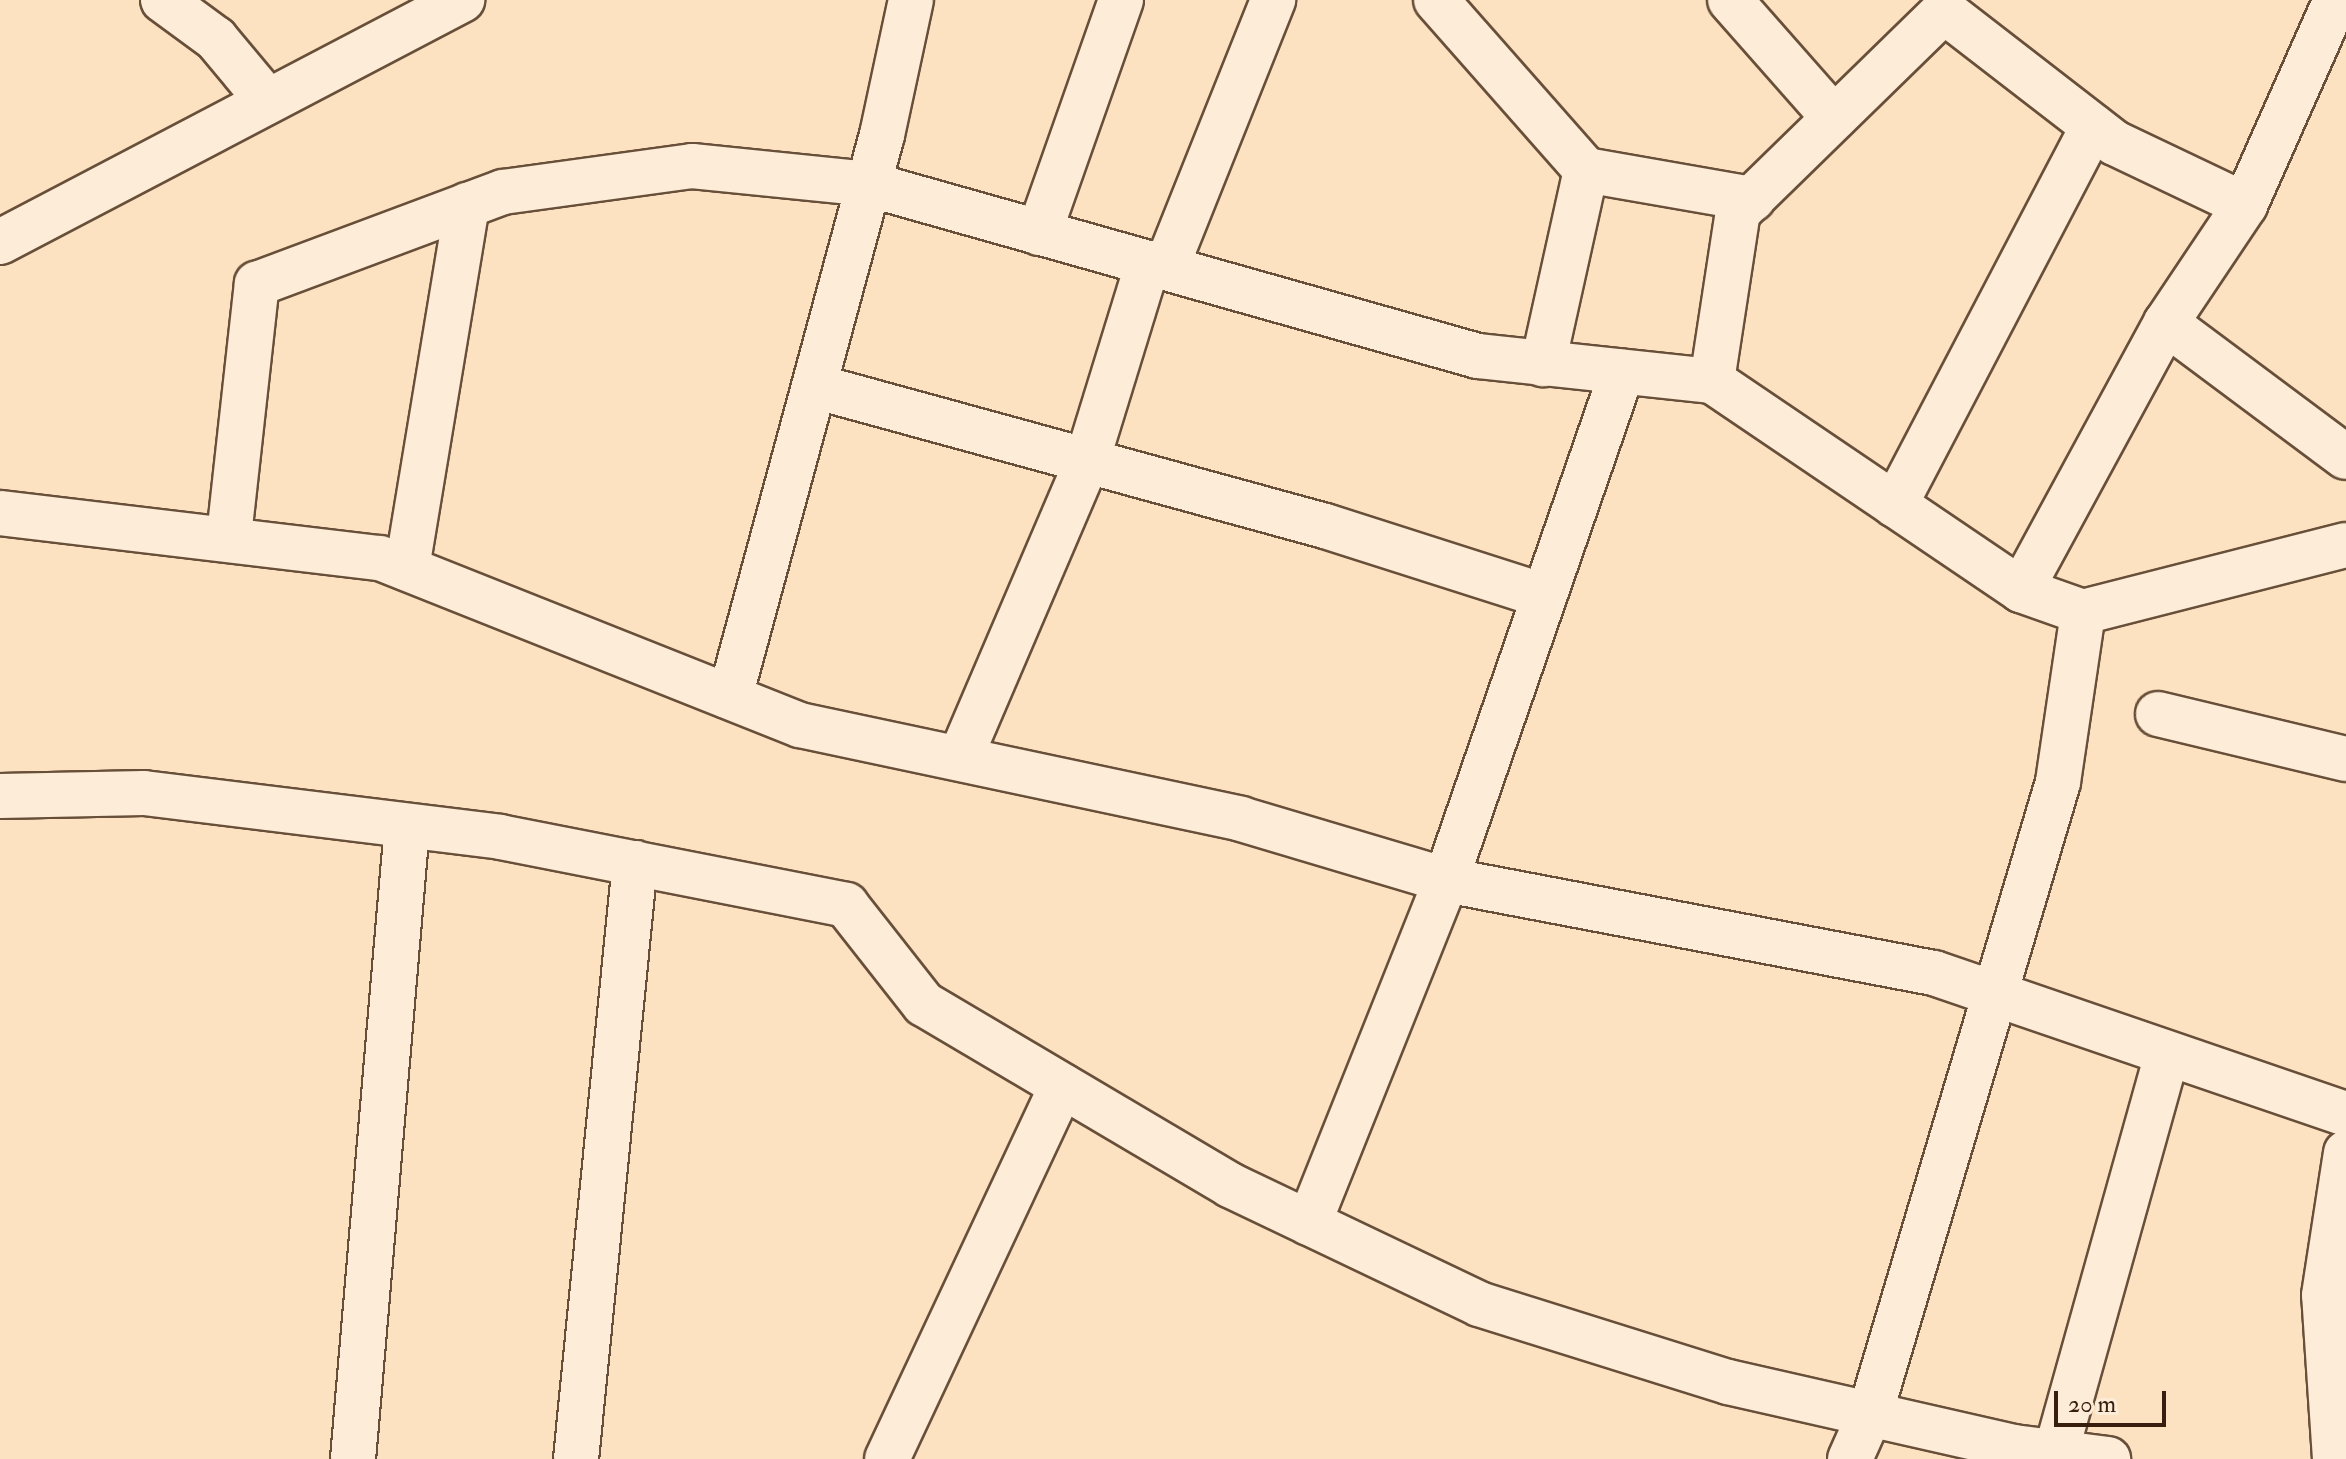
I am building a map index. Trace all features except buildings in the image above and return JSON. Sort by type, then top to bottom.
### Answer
[{"type":"street","points":[[163,0],[216,39],[266,99]]},
{"type":"street","points":[[0,242],[266,99],[412,13],[462,0]]},
{"type":"street","points":[[730,697],[868,184],[911,0]]},
{"type":"street","points":[[1039,233],[1121,0]]},
{"type":"street","points":[[960,758],[1087,461],[1157,266],[1273,0]]},
{"type":"street","points":[[1436,0],[1586,170],[1752,199]]},
{"type":"street","points":[[1730,0],[1834,118]]},
{"type":"street","points":[[2021,590],[2166,323],[2245,205],[2336,0]]},
{"type":"street","points":[[1712,381],[1738,212],[1834,118],[1936,6],[2115,143],[2245,205]]},
{"type":"street","points":[[1895,505],[2093,127]]},
{"type":"street","points":[[229,536],[257,284],[503,192],[692,166],[868,184],[1478,356],[1712,381],[2021,590],[2083,612],[2346,545]]},
{"type":"street","points":[[1543,364],[1586,170]]},
{"type":"street","points":[[407,568],[467,205]]},
{"type":"street","points":[[2166,323],[2346,457]]},
{"type":"street","points":[[1309,1223],[1446,880],[1622,372]]},
{"type":"street","points":[[814,386],[1087,461],[1544,596]]},
{"type":"street","points":[[0,513],[229,536],[380,558],[800,725],[1241,819],[1446,880],[1934,973],[2346,1114]]},
{"type":"street","points":[[1850,1459],[1870,1414],[2058,782],[2083,612]]},
{"type":"street","points":[[2158,714],[2345,751]]},
{"type":"street","points":[[0,796],[144,793],[407,826],[635,863],[846,905],[924,1004],[1230,1185],[1479,1304],[1728,1382],[2056,1452],[2108,1459]]},
{"type":"street","points":[[353,1459],[407,826]]},
{"type":"street","points":[[576,1459],[635,863]]},
{"type":"street","points":[[2056,1452],[2167,1055]]},
{"type":"street","points":[[887,1459],[1062,1086]]},
{"type":"street","points":[[2335,1459],[2324,1295],[2346,1153]]}]
